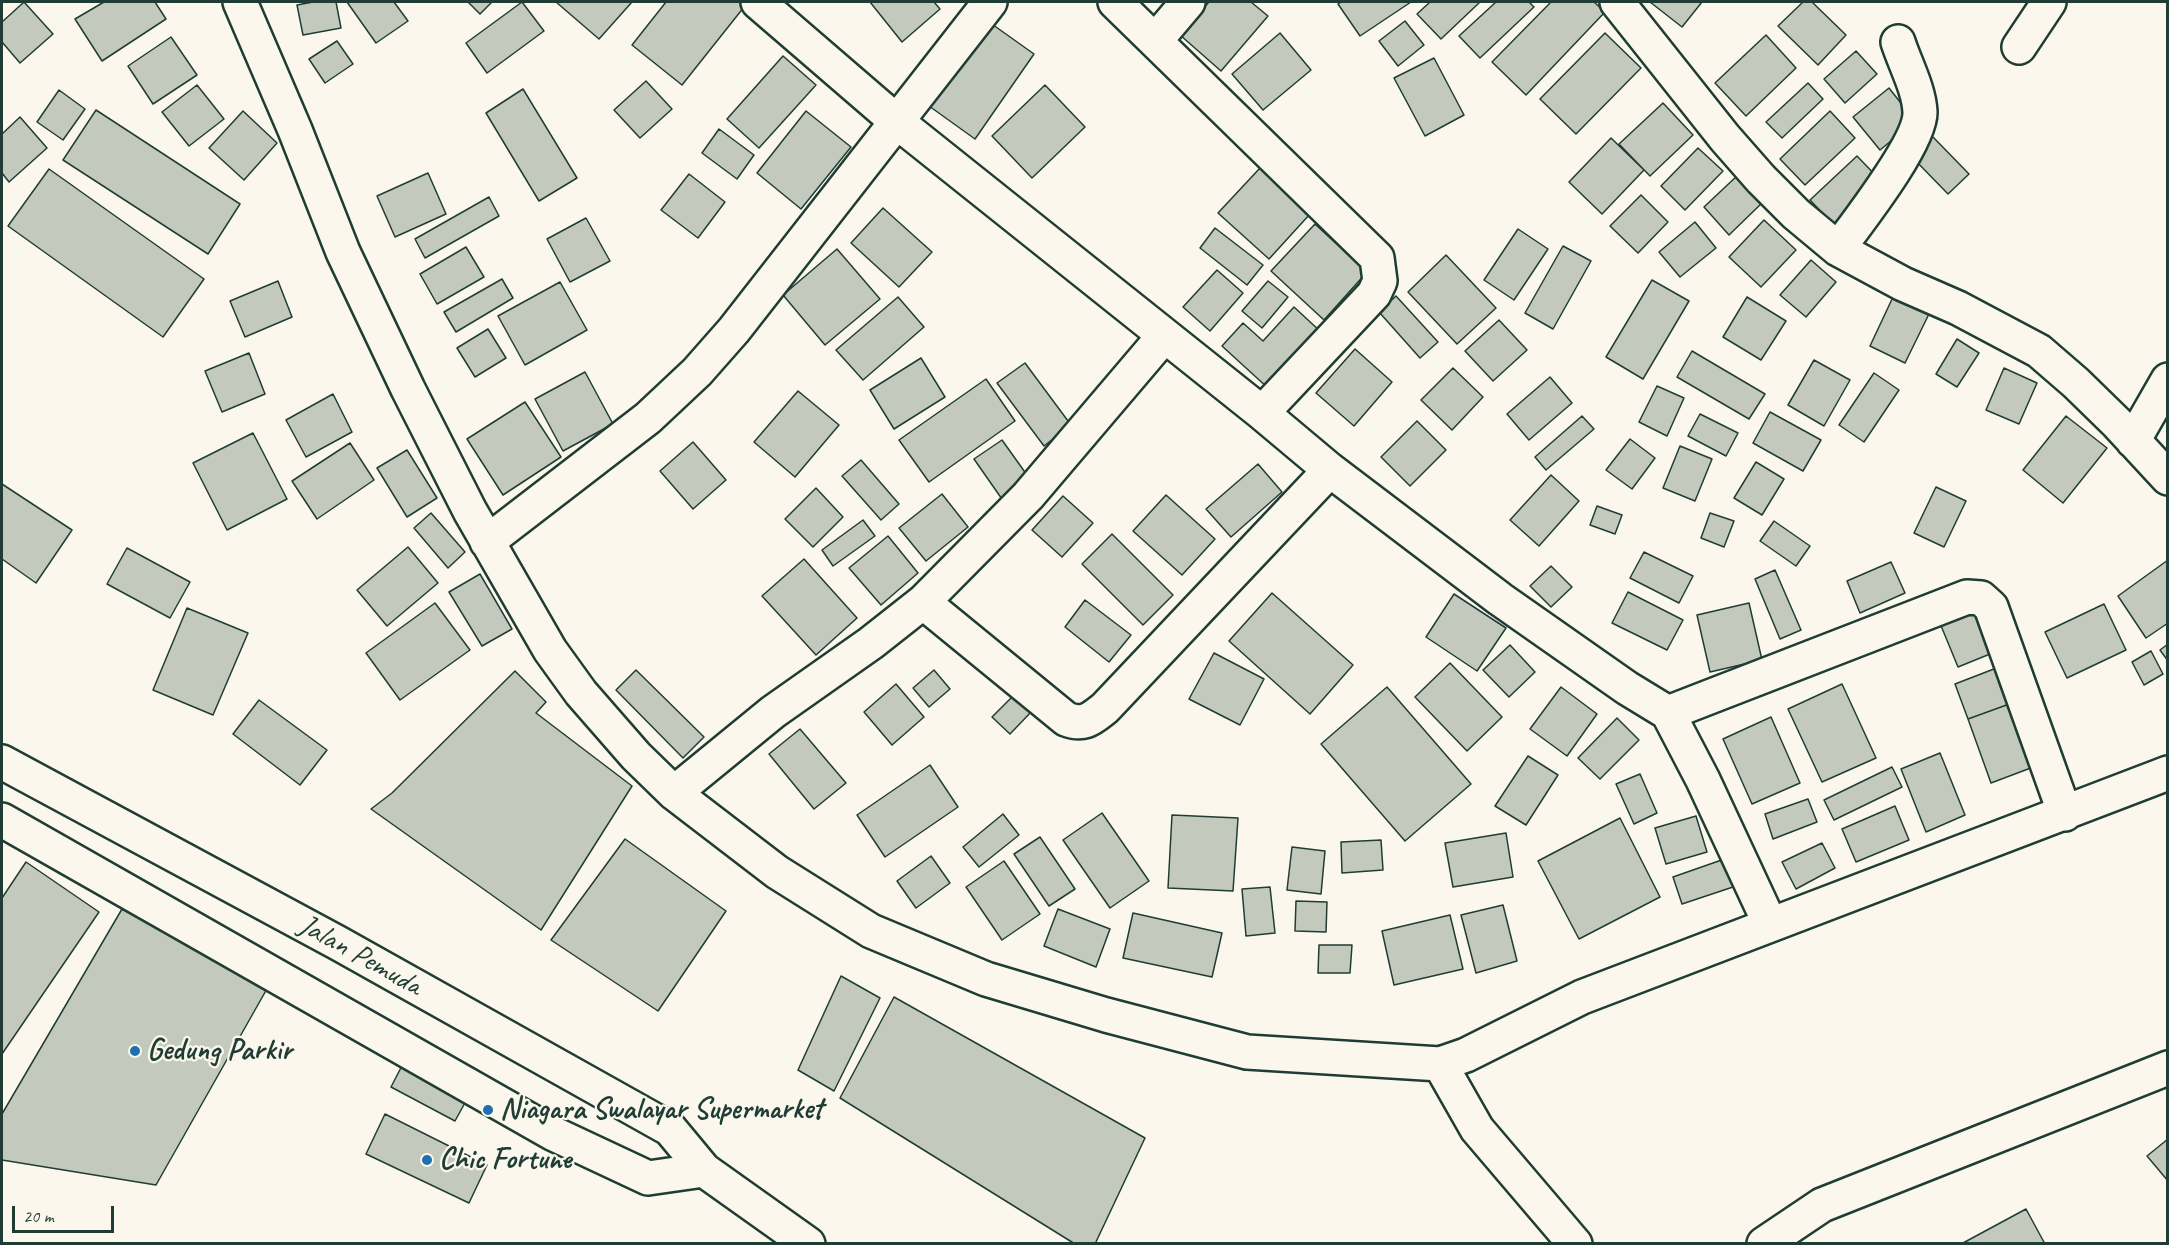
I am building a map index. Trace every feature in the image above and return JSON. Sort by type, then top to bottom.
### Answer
[{"type":"street","points":[[240,2],[295,130],[343,252],[408,389],[487,542],[550,650],[581,693],[636,756],[674,793],[777,872],[871,931],[986,979],[1106,1015],[1247,1052],[1440,1064],[1466,1055],[1582,997],[2168,773]]},
{"type":"street","points":[[758,2],[896,121],[1262,413],[1330,470],[1500,599],[1668,713],[1703,780],[1770,924]]},
{"type":"street","points":[[487,542],[648,418],[697,372],[734,330],[990,2]]},
{"type":"street","points":[[1114,2],[1377,258],[1380,281],[1374,294],[1262,413]]},
{"type":"street","points":[[1155,41],[1188,2]]},
{"type":"street","points":[[1617,2],[1725,138],[1796,214],[1838,249],[1885,275],[1958,308],[2039,351],[2076,383],[2168,478]]},
{"type":"street","points":[[2019,47],[2049,2]]},
{"type":"street","points":[[1838,249],[1888,180],[1917,127],[1920,115],[1918,101],[1898,42]]},
{"type":"street","points":[[674,793],[773,712],[871,643],[923,602],[1028,496],[1164,336]]},
{"type":"street","points":[[2133,441],[2168,380]]},
{"type":"street","points":[[923,602],[1066,719],[1077,723],[1090,719],[1105,708],[1330,470]]},
{"type":"street","points":[[1668,713],[1967,597],[1981,598],[1991,607],[2065,814]]},
{"type":"street","name":"Jalan Pemuda","points":[[2,762],[338,943],[670,1129],[704,1170],[808,1244]]},
{"type":"street","name":"Jalan Pemuda","points":[[2,820],[552,1133],[648,1178],[704,1170]]},
{"type":"street","points":[[1440,1064],[1477,1129],[1575,1244]]},
{"type":"street","points":[[1764,1244],[1822,1205],[2168,1068]]},
{"type":"building","points":[[24,2],[53,34],[20,63],[2,42],[2,22]]},
{"type":"building","points":[[104,2],[155,2],[166,19],[102,61],[75,19]]},
{"type":"building","points":[[336,2],[341,28],[303,35],[297,5]]},
{"type":"building","points":[[347,2],[394,2],[408,21],[376,43]]},
{"type":"building","points":[[468,2],[492,2],[480,14]]},
{"type":"building","points":[[522,2],[544,31],[487,73],[466,43]]},
{"type":"building","points":[[556,2],[632,2],[599,39]]},
{"type":"building","points":[[666,2],[748,2],[682,85],[632,45]]},
{"type":"building","points":[[870,2],[934,2],[940,9],[902,42]]},
{"type":"building","points":[[1209,2],[1251,2],[1268,16],[1221,71],[1180,35]]},
{"type":"building","points":[[1341,2],[1411,2],[1360,36],[1338,4]]},
{"type":"building","points":[[1430,2],[1480,2],[1441,39],[1417,14]]},
{"type":"building","points":[[1496,2],[1529,2],[1534,7],[1480,58],[1459,36]]},
{"type":"building","points":[[1551,2],[1594,2],[1605,12],[1526,95],[1492,62]]},
{"type":"building","points":[[1650,2],[1702,2],[1682,27]]},
{"type":"building","points":[[1803,2],[1812,2],[1846,35],[1818,65],[1778,26]]},
{"type":"building","points":[[1405,21],[1424,45],[1398,66],[1379,41]]},
{"type":"building","points":[[989,22],[1034,54],[975,139],[929,106]]},
{"type":"building","points":[[1280,33],[1311,70],[1263,110],[1232,74]]},
{"type":"building","points":[[1605,33],[1641,68],[1576,134],[1540,99]]},
{"type":"building","points":[[1766,35],[1796,68],[1746,116],[1715,83]]},
{"type":"building","points":[[171,37],[197,75],[153,104],[128,66]]},
{"type":"building","points":[[337,41],[353,64],[325,83],[309,59]]},
{"type":"building","points":[[1856,51],[1877,74],[1845,103],[1824,79]]},
{"type":"building","points":[[783,56],[816,85],[759,148],[727,119]]},
{"type":"building","points":[[1434,58],[1464,115],[1425,136],[1394,78]]},
{"type":"building","points":[[646,81],[672,109],[640,138],[614,110]]},
{"type":"building","points":[[1808,83],[1823,99],[1782,138],[1766,122]]},
{"type":"building","points":[[197,85],[224,119],[189,146],[162,112]]},
{"type":"building","points":[[1045,85],[1085,127],[1032,178],[992,136]]},
{"type":"building","points":[[1889,88],[1915,121],[1880,150],[1853,117]]},
{"type":"building","points":[[523,89],[577,178],[539,201],[486,113]]},
{"type":"building","points":[[59,90],[85,109],[63,140],[37,122]]},
{"type":"building","points":[[1663,103],[1693,135],[1650,176],[1619,144]]},
{"type":"building","points":[[96,110],[240,204],[208,254],[63,160]]},
{"type":"building","points":[[243,111],[277,143],[244,180],[209,148]]},
{"type":"building","points":[[806,111],[851,147],[801,209],[757,173]]},
{"type":"building","points":[[1830,111],[1855,138],[1805,185],[1780,159]]},
{"type":"building","points":[[20,117],[47,148],[9,182],[2,173],[2,134]]},
{"type":"building","points":[[719,129],[754,155],[737,179],[702,153]]},
{"type":"building","points":[[1932,136],[1969,174],[1948,194],[1912,157]]},
{"type":"building","points":[[1611,138],[1644,170],[1602,214],[1569,182]]},
{"type":"building","points":[[1698,148],[1723,171],[1685,210],[1661,186]]},
{"type":"building","points":[[1857,156],[1881,181],[1834,225],[1810,200]]},
{"type":"building","points":[[1260,168],[1310,214],[1269,259],[1218,213]]},
{"type":"building","points":[[49,169],[204,279],[163,337],[8,226]]},
{"type":"building","points":[[428,173],[446,214],[395,237],[377,196]]},
{"type":"building","points":[[689,174],[725,202],[698,238],[661,210]]},
{"type":"building","points":[[1738,175],[1763,202],[1729,235],[1704,207]]},
{"type":"building","points":[[1641,195],[1668,222],[1638,253],[1610,226]]},
{"type":"building","points":[[489,197],[499,216],[425,258],[415,239]]},
{"type":"building","points":[[883,208],[932,252],[899,287],[851,243]]},
{"type":"building","points":[[586,218],[610,261],[570,282],[547,239]]},
{"type":"building","points":[[1764,220],[1796,250],[1761,287],[1729,257]]},
{"type":"building","points":[[1695,222],[1716,248],[1680,277],[1659,252]]},
{"type":"building","points":[[1315,224],[1367,272],[1324,320],[1271,271]]},
{"type":"building","points":[[1215,228],[1263,265],[1247,285],[1200,248]]},
{"type":"building","points":[[1518,229],[1548,249],[1514,300],[1484,280]]},
{"type":"building","points":[[1563,246],[1591,261],[1553,329],[1525,313]]},
{"type":"building","points":[[466,247],[484,277],[437,304],[420,274]]},
{"type":"building","points":[[837,249],[880,299],[825,345],[783,295]]},
{"type":"building","points":[[1446,255],[1496,308],[1457,344],[1408,292]]},
{"type":"building","points":[[1811,260],[1836,282],[1806,317],[1780,295]]},
{"type":"building","points":[[1217,270],[1243,293],[1210,331],[1183,307]]},
{"type":"building","points":[[502,279],[513,298],[456,332],[444,312]]},
{"type":"building","points":[[1652,280],[1689,301],[1643,379],[1606,357]]},
{"type":"building","points":[[278,281],[292,317],[245,337],[230,301]]},
{"type":"building","points":[[1268,281],[1288,297],[1262,328],[1242,311]]},
{"type":"building","points":[[560,282],[587,330],[525,365],[498,316]]},
{"type":"building","points":[[1396,296],[1438,342],[1420,358],[1379,312]]},
{"type":"building","points":[[898,297],[924,327],[863,380],[836,350]]},
{"type":"building","points":[[1747,297],[1786,321],[1761,360],[1723,337]]},
{"type":"building","points":[[1893,297],[1929,314],[1905,363],[1870,346]]},
{"type":"building","points":[[1294,307],[1321,332],[1269,389],[1222,346],[1243,323],[1263,341]]},
{"type":"building","points":[[1499,320],[1527,350],[1493,381],[1465,351]]},
{"type":"building","points":[[488,329],[506,358],[475,377],[457,348]]},
{"type":"building","points":[[1957,339],[1979,353],[1957,387],[1936,374]]},
{"type":"building","points":[[1355,349],[1392,382],[1354,426],[1316,393]]},
{"type":"building","points":[[1692,351],[1765,394],[1749,419],[1677,377]]},
{"type":"building","points":[[249,353],[265,394],[222,412],[205,371]]},
{"type":"building","points":[[921,358],[945,397],[894,429],[870,390]]},
{"type":"building","points":[[1814,360],[1850,380],[1824,426],[1788,405]]},
{"type":"building","points":[[1025,363],[1071,425],[1044,446],[997,383]]},
{"type":"building","points":[[1453,368],[1483,397],[1452,430],[1421,400]]},
{"type":"building","points":[[2004,368],[2037,383],[2019,424],[1986,410]]},
{"type":"building","points":[[585,372],[613,424],[563,451],[535,399]]},
{"type":"building","points":[[1874,373],[1899,390],[1864,442],[1839,425]]},
{"type":"building","points":[[1550,377],[1572,403],[1529,440],[1507,414]]},
{"type":"building","points":[[986,379],[1015,421],[929,482],[899,440]]},
{"type":"building","points":[[1657,386],[1684,398],[1667,436],[1639,422]]},
{"type":"building","points":[[798,391],[839,425],[795,477],[754,442]]},
{"type":"building","points":[[333,394],[352,432],[306,457],[286,420]]},
{"type":"building","points":[[525,402],[561,457],[503,495],[467,439]]},
{"type":"building","points":[[1770,412],[1821,440],[1803,471],[1753,443]]},
{"type":"building","points":[[1700,414],[1738,433],[1726,456],[1688,436]]},
{"type":"building","points":[[1582,416],[1594,429],[1546,470],[1535,457]]},
{"type":"building","points":[[2066,416],[2107,448],[2063,503],[2023,470]]},
{"type":"building","points":[[1417,421],[1446,450],[1410,486],[1381,457]]},
{"type":"building","points":[[253,433],[287,499],[227,530],[193,463]]},
{"type":"building","points":[[1630,439],[1655,458],[1632,489],[1606,470]]},
{"type":"building","points":[[1002,440],[1032,482],[1004,502],[974,459]]},
{"type":"building","points":[[693,442],[726,480],[693,509],[660,471]]},
{"type":"building","points":[[350,443],[374,480],[317,519],[292,481]]},
{"type":"building","points":[[1680,446],[1712,459],[1695,501],[1663,488]]},
{"type":"building","points":[[407,450],[437,498],[407,517],[377,468]]},
{"type":"building","points":[[861,460],[899,504],[881,520],[842,476]]},
{"type":"building","points":[[1756,462],[1784,479],[1762,515],[1734,498]]},
{"type":"building","points":[[1258,464],[1282,492],[1231,537],[1206,509]]},
{"type":"building","points":[[1551,475],[1579,501],[1539,546],[1510,520]]},
{"type":"building","points":[[2,484],[72,530],[36,583],[2,559]]},
{"type":"building","points":[[1936,487],[1966,501],[1944,547],[1914,533]]},
{"type":"building","points":[[816,488],[843,517],[813,547],[785,519]]},
{"type":"building","points":[[942,494],[968,527],[926,561],[899,528]]},
{"type":"building","points":[[1166,495],[1215,539],[1182,575],[1133,531]]},
{"type":"building","points":[[1063,496],[1093,523],[1062,557],[1032,530]]},
{"type":"building","points":[[1597,506],[1622,515],[1615,534],[1590,525]]},
{"type":"building","points":[[431,513],[465,552],[448,568],[414,528]]},
{"type":"building","points":[[1710,513],[1734,521],[1724,547],[1701,538]]},
{"type":"building","points":[[863,520],[875,536],[833,566],[822,550]]},
{"type":"building","points":[[1774,521],[1810,546],[1796,566],[1760,541]]},
{"type":"building","points":[[1112,534],[1173,595],[1143,625],[1082,564]]},
{"type":"building","points":[[888,536],[918,573],[881,605],[849,568]]},
{"type":"building","points":[[408,547],[438,583],[387,626],[357,590]]},
{"type":"building","points":[[127,548],[190,582],[170,618],[107,584]]},
{"type":"building","points":[[1644,552],[1693,576],[1679,603],[1630,578]]},
{"type":"building","points":[[804,559],[857,618],[816,655],[762,596]]},
{"type":"building","points":[[2168,560],[2168,623],[2146,638],[2118,596]]},
{"type":"building","points":[[1891,562],[1905,593],[1860,613],[1847,581]]},
{"type":"building","points":[[1551,566],[1572,587],[1551,607],[1530,586]]},
{"type":"building","points":[[1775,570],[1801,630],[1780,639],[1755,579]]},
{"type":"building","points":[[480,574],[512,629],[482,646],[449,592]]},
{"type":"building","points":[[1628,592],[1683,620],[1667,650],[1612,623]]},
{"type":"building","points":[[1272,593],[1353,665],[1310,714],[1229,641]]},
{"type":"building","points":[[1454,594],[1506,628],[1477,671],[1426,637]]},
{"type":"building","points":[[1085,600],[1131,635],[1109,662],[1065,627]]},
{"type":"building","points":[[1974,600],[1995,652],[1958,667],[1937,616]]},
{"type":"building","points":[[435,603],[470,650],[400,700],[366,653]]},
{"type":"building","points":[[1749,603],[1762,660],[1710,672],[1697,615]]},
{"type":"building","points":[[2104,604],[2126,650],[2067,678],[2045,632]]},
{"type":"building","points":[[187,608],[248,633],[213,715],[153,690]]},
{"type":"building","points":[[2168,644],[2168,661],[2160,650]]},
{"type":"building","points":[[1510,645],[1535,672],[1509,697],[1483,670]]},
{"type":"building","points":[[2151,651],[2163,674],[2144,685],[2132,662]]},
{"type":"building","points":[[1214,653],[1264,679],[1240,725],[1189,699]]},
{"type":"building","points":[[1450,663],[1502,717],[1467,751],[1415,697]]},
{"type":"building","points":[[1999,667],[2012,703],[1968,719],[1955,684]]},
{"type":"building","points":[[636,670],[704,737],[683,758],[616,690]]},
{"type":"building","points":[[934,670],[950,689],[929,707],[913,688]]},
{"type":"building","points":[[515,671],[546,702],[536,713],[632,786],[541,930],[371,809],[392,793]]},
{"type":"building","points":[[896,684],[924,717],[892,745],[864,712]]},
{"type":"building","points":[[1842,684],[1876,758],[1822,782],[1788,709]]},
{"type":"building","points":[[1387,687],[1471,784],[1405,841],[1321,744]]},
{"type":"building","points":[[1561,687],[1597,714],[1567,756],[1530,729]]},
{"type":"building","points":[[1016,693],[1033,710],[1010,734],[992,717]]},
{"type":"building","points":[[259,700],[327,750],[300,785],[233,734]]},
{"type":"building","points":[[2012,703],[2036,766],[1991,783],[1968,719]]},
{"type":"building","points":[[1771,717],[1800,783],[1752,804],[1723,739]]},
{"type":"building","points":[[1617,718],[1639,740],[1600,779],[1578,758]]},
{"type":"building","points":[[800,729],[846,783],[814,809],[769,754]]},
{"type":"building","points":[[1940,753],[1965,815],[1926,832],[1901,769]]},
{"type":"building","points":[[1528,756],[1558,775],[1526,825],[1495,806]]},
{"type":"building","points":[[930,765],[958,807],[885,857],[857,815]]},
{"type":"building","points":[[1892,767],[1902,787],[1834,820],[1824,800]]},
{"type":"building","points":[[1640,774],[1657,813],[1634,824],[1616,784]]},
{"type":"building","points":[[1808,799],[1817,822],[1773,839],[1765,814]]},
{"type":"building","points":[[1895,806],[1909,840],[1856,862],[1842,829]]},
{"type":"building","points":[[1102,813],[1149,881],[1110,908],[1063,840]]},
{"type":"building","points":[[1003,814],[1019,835],[979,867],[963,847]]},
{"type":"building","points":[[1172,815],[1238,818],[1233,891],[1168,888]]},
{"type":"building","points":[[1696,816],[1707,852],[1666,864],[1655,828]]},
{"type":"building","points":[[1620,818],[1660,897],[1579,939],[1538,861]]},
{"type":"building","points":[[1506,833],[1513,877],[1453,887],[1445,843]]},
{"type":"building","points":[[1040,837],[1075,889],[1049,906],[1014,854]]},
{"type":"building","points":[[625,839],[726,911],[658,1011],[551,940]]},
{"type":"building","points":[[1381,840],[1383,870],[1342,873],[1341,842]]},
{"type":"building","points":[[1822,843],[1835,868],[1796,889],[1782,862]]},
{"type":"building","points":[[1292,847],[1325,851],[1321,894],[1287,890]]},
{"type":"building","points":[[931,856],[950,883],[916,908],[897,881]]},
{"type":"building","points":[[1733,856],[1742,884],[1682,904],[1673,877]]},
{"type":"building","points":[[1004,861],[1040,914],[1002,940],[966,887]]},
{"type":"building","points":[[26,862],[99,912],[2,1054],[2,898]]},
{"type":"building","points":[[1270,887],[1275,933],[1246,936],[1242,889]]},
{"type":"building","points":[[1296,901],[1327,902],[1326,932],[1295,931]]},
{"type":"building","points":[[1503,905],[1517,961],[1476,973],[1461,915]]},
{"type":"building","name":"Gedung Parkir","points":[[122,909],[268,987],[156,1185],[2,1160],[2,1114]]},
{"type":"building","points":[[1058,909],[1110,929],[1096,967],[1044,946]]},
{"type":"building","points":[[1133,913],[1222,933],[1212,977],[1123,958]]},
{"type":"building","points":[[1450,915],[1463,969],[1394,985],[1382,931]]},
{"type":"building","points":[[1319,945],[1352,945],[1350,973],[1318,973]]},
{"type":"building","points":[[841,976],[880,998],[834,1091],[798,1070]]},
{"type":"building","points":[[894,997],[1145,1138],[1095,1244],[1075,1244],[840,1098]]},
{"type":"building","points":[[407,1056],[472,1090],[455,1121],[391,1087]]},
{"type":"building","name":"Chic Fortune","points":[[385,1114],[487,1165],[469,1203],[366,1154]]},
{"type":"building","points":[[2168,1139],[2168,1181],[2147,1156]]},
{"type":"building","points":[[2026,1209],[2045,1244],[1963,1244],[1963,1243]]},
{"type":"place","name":"Gedung Parkir","points":[[135,1051]]},
{"type":"place","name":"Niagara Swalayar Supermarket","points":[[488,1110]]},
{"type":"place","name":"Chic Fortune","points":[[427,1160]]}]
